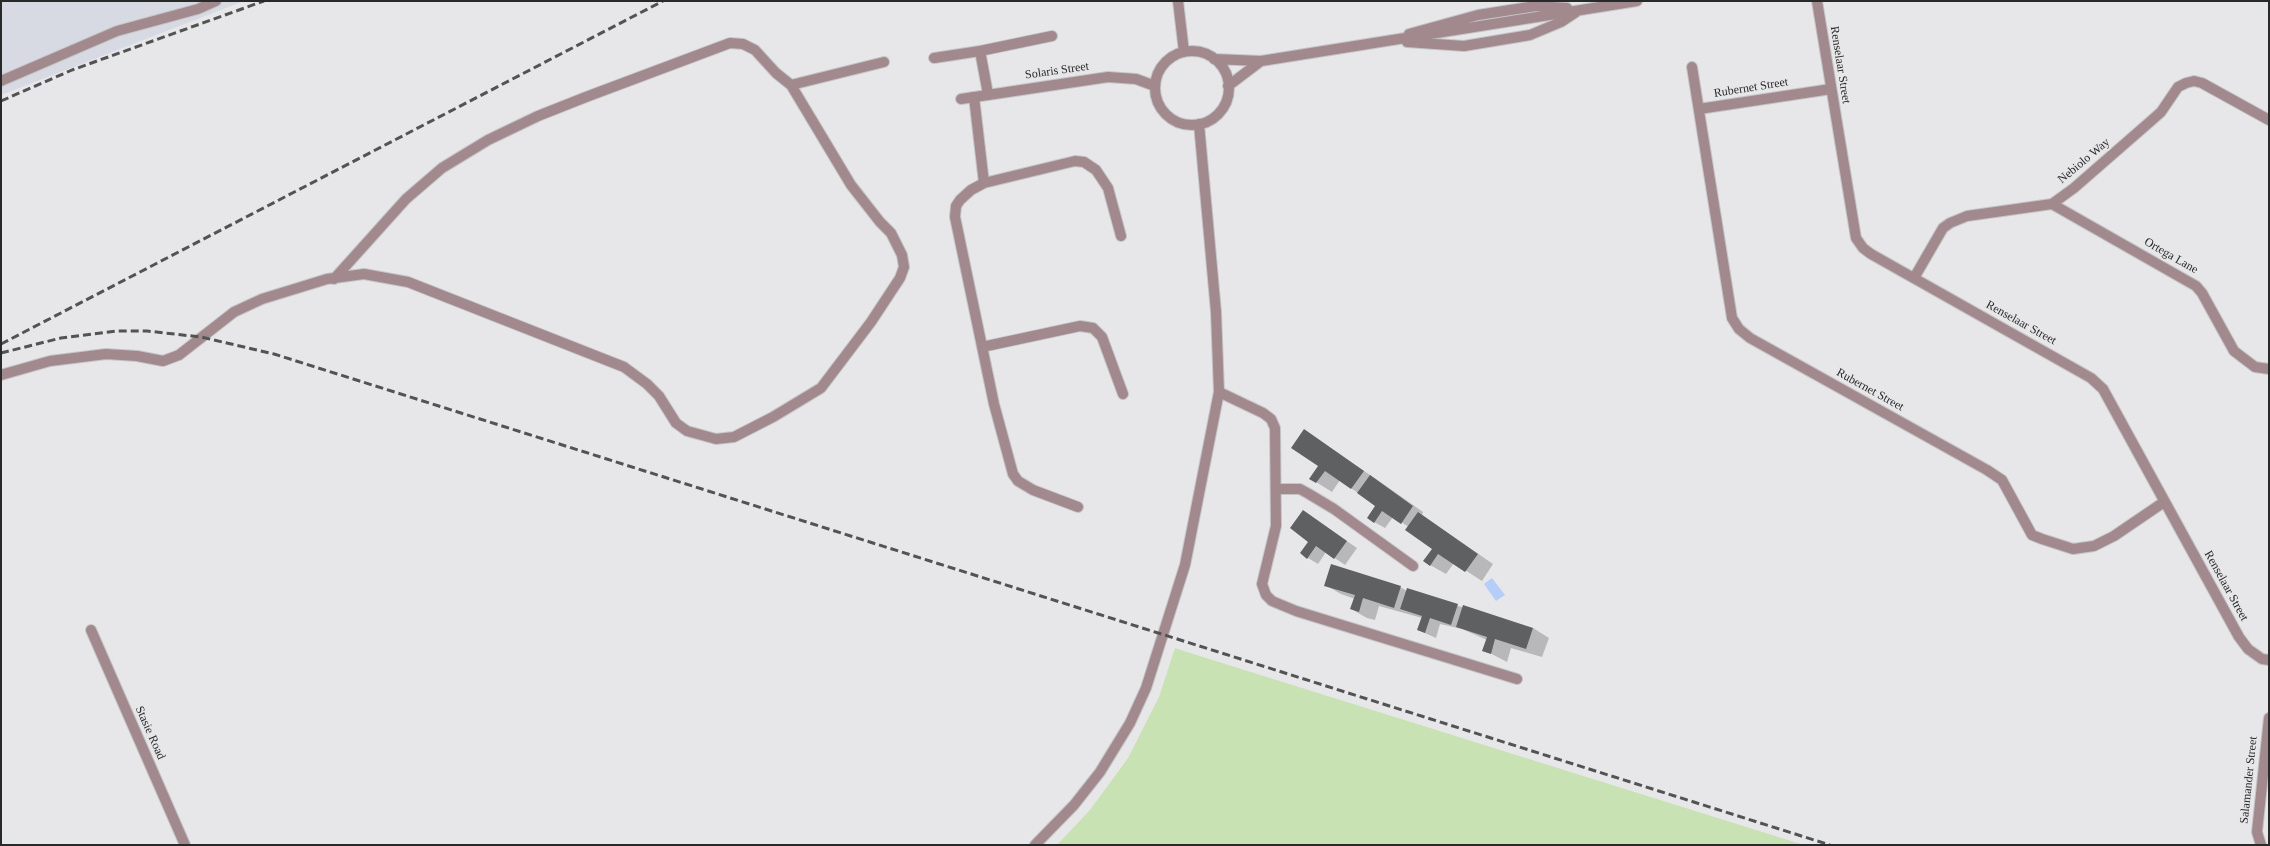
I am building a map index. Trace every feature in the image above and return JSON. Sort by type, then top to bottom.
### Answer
[{"type":"street","points":[[1,81],[117,31],[198,9],[216,1]]},
{"type":"street","points":[[1178,1],[1184,52]]},
{"type":"street","points":[[1214,59],[1260,61],[1637,1]]},
{"type":"street","name":"Renselaar Street","points":[[1817,1],[1830,89],[1856,238],[1863,248],[1871,254],[2091,378],[2103,389],[2239,637],[2248,649],[2262,659],[2269,660]]},
{"type":"street","points":[[1392,40],[1422,44],[1472,45],[1539,33],[1579,10]]},
{"type":"street","points":[[934,58],[980,51],[1052,36]]},
{"type":"street","points":[[1,375],[50,361],[106,354],[138,356],[163,361],[179,355],[234,312],[302,286],[327,279],[334,279],[364,274],[408,282],[624,367],[647,384],[659,396],[676,423],[687,431],[716,439],[734,437],[773,417],[822,388],[871,322],[900,278],[904,267],[902,255],[891,233],[880,222],[851,185],[791,85],[776,74],[755,50],[743,44],[730,43],[538,116],[488,140],[442,168],[406,199],[334,279]]},
{"type":"street","points":[[980,51],[988,94]]},
{"type":"street","points":[[1184,52],[1203,53],[1214,59],[1224,71],[1228,86],[1227,100],[1216,116],[1199,124],[1180,123],[1164,113],[1159,105],[1155,86],[1159,72],[1167,61],[1184,52]]},
{"type":"street","points":[[1228,86],[1260,61]]},
{"type":"street","points":[[791,85],[884,62]]},
{"type":"street","name":"Rubernet Street","points":[[1692,67],[1732,318],[1739,329],[1750,338],[2002,480],[2032,535],[2073,549],[2094,546],[2114,536],[2164,502]]},
{"type":"street","name":"Solaris Street","points":[[961,99],[1108,78],[1136,79],[1155,86]]},
{"type":"street","name":"Nebiolo Way","points":[[1914,278],[1943,228],[1950,223],[1967,216],[2052,204],[2074,188],[2161,112],[2178,87],[2186,82],[2194,81],[2202,83],[2269,120]]},
{"type":"street","name":"Rubernet Street","points":[[1699,109],[1830,89]]},
{"type":"street","points":[[974,97],[984,183]]},
{"type":"street","points":[[1034,845],[1074,805],[1100,772],[1130,723],[1146,688],[1185,565],[1219,392],[1216,312],[1199,124]]},
{"type":"street","points":[[1078,507],[1029,488],[1018,481],[1013,474],[994,404],[955,218],[956,206],[971,190],[984,183],[1075,161],[1084,162],[1096,170],[1108,188],[1121,236]]},
{"type":"street","name":"Ortega Lane","points":[[2052,204],[2196,286],[2202,293],[2234,351],[2255,367],[2269,369]]},
{"type":"street","points":[[982,347],[1086,326],[1093,328],[1102,337],[1124,394]]},
{"type":"street","points":[[1219,392],[1271,419],[1275,428],[1276,526],[1262,584],[1266,595],[1272,601],[1296,611],[1517,680]]},
{"type":"street","points":[[1276,490],[1300,489],[1334,509],[1413,566]]},
{"type":"street","name":"Stasie Road","points":[[90,630],[185,845]]},
{"type":"street","name":"Salamander Street","points":[[2261,845],[2257,832],[2269,718]]},
{"type":"shaded area","points":[[1,1],[244,1],[1,95]]},
{"type":"green space","points":[[1175,648],[1804,845],[1057,845],[1090,810],[1128,758],[1159,697]]},
{"type":"water","points":[[1492,578],[1505,595],[1496,601],[1484,584]]},
{"type":"building","points":[[1304,429],[1364,471],[1351,489],[1325,471],[1316,483],[1309,479],[1318,466],[1291,448]]},
{"type":"building","points":[[1370,475],[1413,506],[1401,524],[1382,511],[1374,523],[1367,518],[1375,506],[1357,493]]},
{"type":"building","points":[[1303,510],[1347,541],[1334,559],[1316,546],[1307,559],[1300,553],[1308,542],[1290,528]]},
{"type":"building","points":[[1418,512],[1478,554],[1465,572],[1438,554],[1430,566],[1423,561],[1432,549],[1405,530]]},
{"type":"building","points":[[1331,564],[1401,586],[1394,608],[1363,598],[1359,612],[1350,609],[1355,595],[1324,586]]},
{"type":"building","points":[[1407,588],[1458,604],[1451,625],[1430,618],[1425,633],[1417,630],[1422,616],[1400,609]]},
{"type":"building","points":[[1463,605],[1533,628],[1526,649],[1495,639],[1491,654],[1482,651],[1487,637],[1456,627]]},
{"type":"railway","points":[[1,101],[72,70],[264,1]]},
{"type":"railway","points":[[1,344],[663,1]]},
{"type":"railway","points":[[1,353],[61,338],[116,331],[147,331],[201,337],[274,354],[1830,845]]}]
